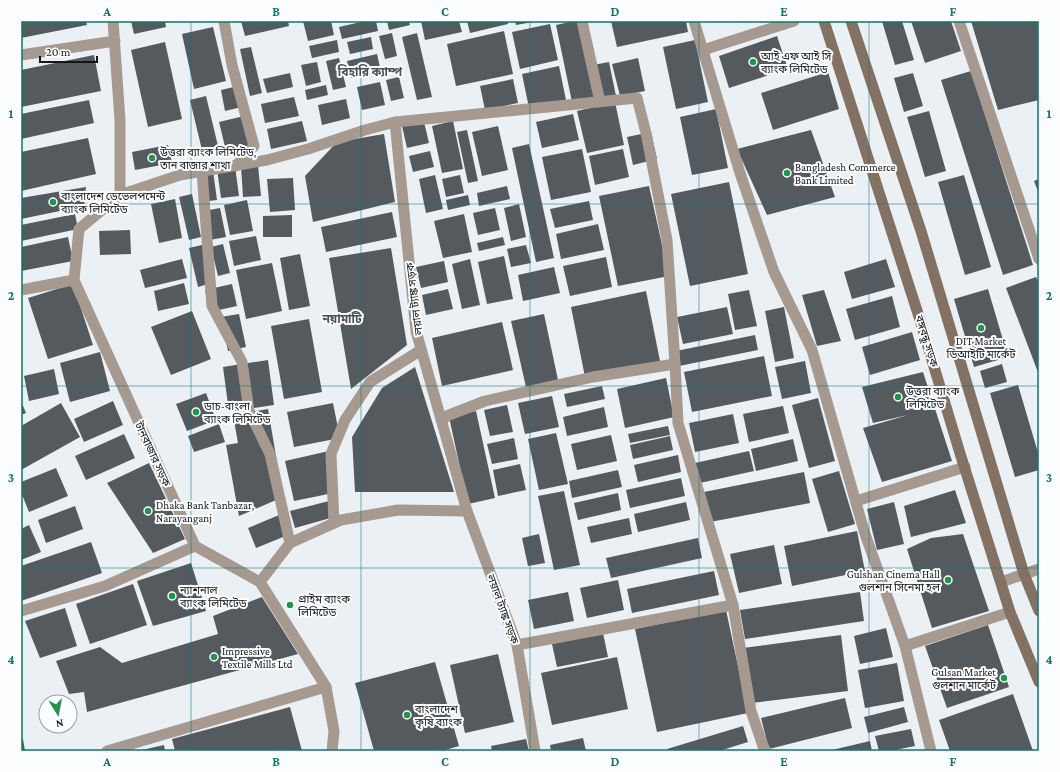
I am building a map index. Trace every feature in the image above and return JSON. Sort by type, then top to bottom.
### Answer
[{"type":"main road","name":"বঙ্গবন্ধু সড়ক","points":[[824,21],[918,313],[1010,612],[1039,682]]},
{"type":"main road","points":[[851,21],[920,231],[1024,574],[1039,611]]},
{"type":"street","points":[[113,21],[120,120],[120,196]]},
{"type":"street","points":[[224,21],[232,65],[254,146],[236,166]]},
{"type":"street","points":[[582,21],[600,102]]},
{"type":"street","points":[[694,21],[740,173],[774,272],[812,350],[865,534],[905,646],[930,751]]},
{"type":"street","points":[[703,50],[794,21]]},
{"type":"street","points":[[959,21],[1039,259]]},
{"type":"street","points":[[21,55],[115,41]]},
{"type":"street","points":[[21,290],[74,280],[79,229],[120,196],[180,176],[267,160],[395,122],[638,98],[667,240],[678,424],[733,605],[752,711],[766,751]]},
{"type":"street","name":"লয়াল ট্যাঙ্ক সড়ক","points":[[395,122],[416,332],[466,511],[518,645],[535,751]]},
{"type":"street","points":[[202,172],[212,306],[242,362],[249,411],[270,454],[290,543]]},
{"type":"street","name":"টানবাজার সড়ক","points":[[74,280],[195,546]]},
{"type":"street","points":[[334,523],[331,454],[345,420],[370,382],[421,350]]},
{"type":"street","points":[[441,420],[485,400],[593,377],[675,364]]},
{"type":"street","points":[[856,501],[965,467]]},
{"type":"street","points":[[260,582],[290,543],[341,520],[398,510],[466,511]]},
{"type":"street","points":[[21,611],[105,586],[195,546],[260,582],[326,687],[334,731],[332,751]]},
{"type":"street","points":[[1001,582],[1039,569]]},
{"type":"street","points":[[518,645],[733,605]]},
{"type":"street","points":[[905,646],[1010,612]]},
{"type":"street","points":[[107,751],[326,687]]},
{"type":"building","points":[[21,21],[86,21],[87,25],[21,38]]},
{"type":"building","points":[[131,21],[165,21],[166,27],[134,34]]},
{"type":"building","points":[[241,21],[288,21],[289,26],[245,36]]},
{"type":"building","points":[[303,21],[331,21],[334,35],[308,41]]},
{"type":"building","points":[[365,21],[376,21],[378,31],[342,39],[339,27]]},
{"type":"building","points":[[387,21],[409,21],[410,25],[389,30]]},
{"type":"building","points":[[421,21],[459,21],[462,32],[425,40]]},
{"type":"building","points":[[467,21],[508,21],[508,24],[470,33]]},
{"type":"building","points":[[515,21],[533,21],[533,22],[516,25]]},
{"type":"building","points":[[579,21],[596,97],[572,102],[556,25]]},
{"type":"building","points":[[611,21],[686,21],[688,32],[617,47]]},
{"type":"building","points":[[882,21],[902,21],[914,60],[895,65]]},
{"type":"building","points":[[911,21],[951,21],[961,51],[925,63]]},
{"type":"building","points":[[971,21],[1039,21],[1039,100],[998,110]]},
{"type":"building","points":[[550,24],[558,60],[520,69],[512,32]]},
{"type":"building","points":[[213,27],[226,81],[194,89],[182,34]]},
{"type":"building","points":[[504,31],[513,74],[456,86],[447,44]]},
{"type":"building","points":[[392,33],[397,56],[385,59],[379,36]]},
{"type":"building","points":[[417,33],[432,97],[417,100],[402,37]]},
{"type":"building","name":"আই এফ আই সি ব্যাংক লিমিটেড","points":[[777,36],[788,69],[729,88],[719,56]]},
{"type":"building","points":[[371,37],[373,49],[350,54],[347,42]]},
{"type":"building","points":[[337,40],[339,52],[312,58],[309,46]]},
{"type":"building","points":[[695,40],[708,102],[676,109],[663,47]]},
{"type":"building","points":[[165,42],[182,119],[148,127],[131,50]]},
{"type":"building","points":[[251,47],[262,93],[250,96],[240,49]]},
{"type":"building","points":[[377,54],[381,72],[351,78],[347,61]]},
{"type":"building","points":[[94,55],[101,91],[21,107],[21,70]]},
{"type":"building","points":[[339,58],[346,87],[333,90],[326,61]]},
{"type":"building","points":[[638,58],[645,91],[620,96],[612,64]]},
{"type":"building","points":[[317,62],[321,82],[306,86],[301,65]]},
{"type":"building","points":[[609,62],[616,96],[601,99],[593,65]]},
{"type":"building","points":[[559,66],[566,100],[529,108],[522,74]]},
{"type":"building","points":[[971,71],[1033,265],[1003,275],[941,80]]},
{"type":"building","points":[[828,72],[839,109],[773,130],[761,93]]},
{"type":"building","points":[[290,73],[293,87],[267,93],[263,79]]},
{"type":"building","points":[[913,73],[923,106],[904,112],[894,78]]},
{"type":"building","points":[[399,77],[404,98],[391,101],[386,80]]},
{"type":"building","points":[[513,79],[518,103],[485,110],[480,86]]},
{"type":"building","points":[[380,82],[385,105],[362,110],[357,87]]},
{"type":"building","points":[[242,85],[246,106],[225,111],[221,90]]},
{"type":"building","points":[[326,85],[328,95],[307,100],[305,90]]},
{"type":"building","points":[[206,96],[218,146],[202,150],[190,100]]},
{"type":"building","points":[[294,97],[299,116],[265,123],[261,104]]},
{"type":"building","points":[[346,99],[350,118],[322,125],[318,105]]},
{"type":"building","points":[[89,100],[94,123],[21,139],[21,114]]},
{"type":"building","points":[[615,102],[624,145],[587,153],[577,111]]},
{"type":"building","points":[[716,109],[728,168],[692,175],[680,117]]},
{"type":"building","points":[[929,111],[946,171],[925,177],[907,117]]},
{"type":"building","points":[[573,114],[579,140],[542,148],[536,122]]},
{"type":"building","points":[[244,116],[252,149],[227,155],[219,122]]},
{"type":"building","points":[[302,121],[307,141],[271,149],[267,129]]},
{"type":"building","points":[[453,121],[463,169],[442,173],[432,126]]},
{"type":"building","points":[[424,122],[429,143],[407,148],[402,126]]},
{"type":"building","points":[[498,126],[508,170],[482,176],[472,132]]},
{"type":"building","points":[[467,130],[478,181],[468,183],[457,132]]},
{"type":"building","name":"Bangladesh Commerce Bank Limited","points":[[811,130],[835,197],[767,215],[737,149]]},
{"type":"building","points":[[651,132],[657,159],[633,165],[627,137]]},
{"type":"building","points":[[384,134],[395,202],[313,222],[305,176],[337,142]]},
{"type":"building","points":[[88,138],[96,174],[21,191],[21,152]]},
{"type":"building","points":[[529,144],[554,258],[536,262],[512,148]]},
{"type":"building","name":"উত্তরা ব্যাংক লিমিটেড, তান বাজার শাখা","points":[[168,145],[172,163],[135,170],[132,152]]},
{"type":"building","points":[[582,149],[591,192],[551,200],[542,157]]},
{"type":"building","points":[[623,149],[629,177],[595,185],[589,156]]},
{"type":"building","points":[[430,151],[434,167],[413,172],[409,156]]},
{"type":"building","points":[[258,165],[261,196],[243,197],[241,166]]},
{"type":"building","points":[[235,166],[239,196],[221,198],[217,169]]},
{"type":"building","points":[[213,171],[217,200],[201,202],[197,173]]},
{"type":"building","points":[[435,175],[443,209],[426,213],[419,179]]},
{"type":"building","points":[[460,175],[464,193],[446,197],[442,179]]},
{"type":"building","points":[[964,175],[991,267],[965,275],[938,182]]},
{"type":"building","points":[[293,178],[295,210],[270,212],[267,179]]},
{"type":"building","points":[[1039,179],[1039,194],[1034,181]]},
{"type":"building","points":[[729,182],[748,274],[690,286],[671,194]]},
{"type":"building","points":[[507,186],[510,199],[479,206],[477,193]]},
{"type":"building","points":[[649,186],[669,276],[618,286],[599,196]]},
{"type":"building","name":"বাংলাদেশ ডেভেলপমেন্ট ব্যাংক লিমিটেড","points":[[86,187],[84,206],[21,219],[21,198]]},
{"type":"building","points":[[192,194],[201,237],[189,240],[179,197]]},
{"type":"building","points":[[468,195],[470,205],[448,210],[446,200]]},
{"type":"building","points":[[175,199],[182,238],[159,243],[151,204]]},
{"type":"building","points":[[247,200],[253,231],[230,235],[224,205]]},
{"type":"building","points":[[589,201],[593,220],[555,228],[550,209]]},
{"type":"building","points":[[519,204],[526,237],[511,241],[504,208]]},
{"type":"building","points":[[220,208],[226,237],[210,240],[204,211]]},
{"type":"building","points":[[495,208],[500,230],[478,235],[473,213]]},
{"type":"building","points":[[392,212],[397,237],[326,252],[321,227]]},
{"type":"building","points":[[75,214],[78,229],[21,241],[21,225]]},
{"type":"building","points":[[464,214],[472,252],[443,258],[434,221]]},
{"type":"building","points":[[292,215],[292,237],[263,237],[263,216]]},
{"type":"building","points":[[598,224],[604,250],[561,259],[556,234]]},
{"type":"building","points":[[130,230],[131,254],[100,255],[99,231]]},
{"type":"building","points":[[256,236],[261,260],[234,266],[229,241]]},
{"type":"building","points":[[68,237],[73,261],[21,271],[21,247]]},
{"type":"building","points":[[503,237],[505,245],[479,251],[477,243]]},
{"type":"building","points":[[206,244],[215,282],[198,287],[189,248]]},
{"type":"building","points":[[223,244],[230,273],[218,276],[211,247]]},
{"type":"building","points":[[526,245],[531,263],[511,267],[507,249]]},
{"type":"building","points":[[391,248],[407,345],[351,389],[329,258]]},
{"type":"building","points":[[300,254],[310,306],[289,310],[280,258]]},
{"type":"building","points":[[504,256],[513,299],[487,304],[478,262]]},
{"type":"building","points":[[606,257],[612,287],[570,296],[563,266]]},
{"type":"building","points":[[182,259],[187,278],[145,288],[140,270]]},
{"type":"building","points":[[470,259],[480,305],[462,309],[452,264]]},
{"type":"building","points":[[886,259],[895,287],[852,299],[844,272]]},
{"type":"building","points":[[444,261],[448,282],[421,288],[416,267]]},
{"type":"building","points":[[272,263],[282,311],[246,319],[236,270]]},
{"type":"building","points":[[554,267],[560,293],[523,301],[518,275]]},
{"type":"building","points":[[1036,277],[1039,284],[1039,375],[1006,288]]},
{"type":"building","points":[[184,283],[189,304],[158,311],[154,291]]},
{"type":"building","points":[[73,284],[93,345],[48,359],[28,298]]},
{"type":"building","points":[[232,284],[237,306],[210,312],[205,290]]},
{"type":"building","points":[[448,289],[453,309],[426,315],[422,295]]},
{"type":"building","name":"DIT Market ডিআইটি মার্কেট","points":[[988,289],[1008,357],[974,367],[954,299]]},
{"type":"building","points":[[749,290],[757,326],[735,330],[728,294]]},
{"type":"building","points":[[824,290],[841,341],[817,346],[802,295]]},
{"type":"building","points":[[646,291],[660,361],[585,377],[571,307]]},
{"type":"building","points":[[892,296],[900,327],[855,340],[846,309]]},
{"type":"building","points":[[727,307],[733,334],[683,344],[677,317]]},
{"type":"building","points":[[784,307],[794,358],[775,362],[765,311]]},
{"type":"building","points":[[192,311],[211,359],[171,375],[151,327]]},
{"type":"building","points":[[239,314],[246,347],[228,351],[221,317]]},
{"type":"building","points":[[544,314],[558,380],[526,387],[511,321]]},
{"type":"building","points":[[309,319],[322,392],[284,399],[271,326]]},
{"type":"building","points":[[502,322],[513,370],[442,386],[432,338]]},
{"type":"building","points":[[912,332],[920,360],[870,375],[862,347]]},
{"type":"building","points":[[755,335],[758,350],[679,366],[676,351]]},
{"type":"building","points":[[100,352],[110,391],[70,402],[60,363]]},
{"type":"building","points":[[764,356],[772,396],[692,412],[684,372]]},
{"type":"building","points":[[268,360],[274,405],[229,412],[223,367]]},
{"type":"building","points":[[805,361],[811,393],[782,399],[775,367]]},
{"type":"building","points":[[1002,364],[1007,382],[985,388],[980,371]]},
{"type":"building","points":[[415,367],[454,492],[355,492],[352,437],[382,388]]},
{"type":"building","points":[[54,369],[59,394],[29,401],[24,376]]},
{"type":"building","points":[[923,372],[952,461],[882,482],[863,428],[908,415],[873,423],[862,387]]},
{"type":"building","points":[[666,378],[674,417],[625,428],[617,389]]},
{"type":"building","points":[[1018,385],[1039,456],[1039,470],[1015,477],[990,393]]},
{"type":"building","points":[[602,386],[605,399],[567,407],[564,394]]},
{"type":"building","name":"ডাচ-বাংলা ব্যাংক লিমিটেড","points":[[206,393],[216,420],[187,431],[176,404]]},
{"type":"building","points":[[552,396],[559,427],[525,434],[518,403]]},
{"type":"building","points":[[818,398],[835,461],[809,468],[792,405]]},
{"type":"building","points":[[21,401],[26,413],[21,415]]},
{"type":"building","points":[[113,401],[123,425],[84,442],[74,419]]},
{"type":"building","points":[[61,403],[80,437],[21,470],[21,426]]},
{"type":"building","points":[[333,403],[340,438],[294,447],[287,412]]},
{"type":"building","points":[[507,405],[513,432],[490,436],[484,410]]},
{"type":"building","points":[[783,406],[789,433],[749,442],[743,414]]},
{"type":"building","points":[[604,407],[608,427],[567,436],[563,417]]},
{"type":"building","points":[[268,409],[283,497],[239,516],[226,445],[238,443],[233,415]]},
{"type":"building","points":[[476,411],[495,498],[468,504],[449,417]]},
{"type":"building","points":[[733,414],[739,443],[695,452],[689,423]]},
{"type":"building","points":[[219,424],[225,442],[194,452],[188,436]]},
{"type":"building","points":[[668,426],[670,435],[630,443],[628,434]]},
{"type":"building","points":[[556,433],[568,484],[539,490],[528,439]]},
{"type":"building","points":[[124,434],[135,458],[86,480],[75,456]]},
{"type":"building","points":[[611,435],[617,461],[577,470],[571,444]]},
{"type":"building","points":[[670,436],[673,450],[633,459],[630,445]]},
{"type":"building","points":[[514,438],[518,459],[492,464],[487,444]]},
{"type":"building","points":[[793,439],[798,461],[756,471],[751,449]]},
{"type":"building","points":[[329,451],[338,492],[294,501],[285,461]]},
{"type":"building","points":[[749,451],[754,471],[700,483],[695,463]]},
{"type":"building","points":[[678,455],[681,472],[638,482],[634,465]]},
{"type":"building","name":"Dhaka Bank Tanbazar, Narayanganj","points":[[149,463],[185,539],[153,553],[107,483]]},
{"type":"building","points":[[520,464],[526,490],[498,496],[493,470]]},
{"type":"building","points":[[56,468],[68,496],[29,512],[21,492],[21,482]]},
{"type":"building","points":[[618,470],[622,487],[572,498],[569,481]]},
{"type":"building","points":[[839,471],[855,524],[828,532],[812,479]]},
{"type":"building","points":[[804,472],[810,503],[710,522],[704,492]]},
{"type":"building","points":[[681,478],[685,496],[630,508],[626,490]]},
{"type":"building","points":[[955,490],[966,523],[911,537],[904,506]]},
{"type":"building","points":[[564,491],[580,565],[554,570],[538,496]]},
{"type":"building","points":[[618,493],[621,510],[578,520],[574,503]]},
{"type":"building","points":[[329,501],[334,517],[295,528],[290,511]]},
{"type":"building","points":[[686,502],[690,520],[638,532],[634,514]]},
{"type":"building","points":[[894,502],[904,544],[877,550],[867,509]]},
{"type":"building","points":[[75,506],[83,529],[46,543],[38,520]]},
{"type":"building","points":[[279,515],[288,535],[256,548],[248,528]]},
{"type":"building","points":[[629,518],[632,534],[591,543],[587,527]]},
{"type":"building","points":[[29,525],[41,552],[21,560],[21,529]]},
{"type":"building","points":[[857,531],[865,571],[792,586],[784,546]]},
{"type":"building","points":[[539,534],[545,563],[528,566],[522,538]]},
{"type":"building","name":"Gulshan Cinema Hall গুলশান সিনেমা হল","points":[[963,534],[989,611],[932,628],[907,549],[931,538]]},
{"type":"building","points":[[698,538],[702,558],[611,578],[606,558]]},
{"type":"building","points":[[91,542],[102,573],[21,601],[21,566]]},
{"type":"building","points":[[774,545],[782,584],[739,593],[730,554]]},
{"type":"building","name":"ন্যাশনাল ব্যাংক লিমিটেড","points":[[191,563],[206,611],[153,626],[137,581]]},
{"type":"building","points":[[714,571],[719,595],[632,613],[627,589]]},
{"type":"building","points":[[618,580],[624,610],[587,618],[580,588]]},
{"type":"building","points":[[133,584],[147,625],[90,644],[76,604]]},
{"type":"building","points":[[568,592],[574,621],[534,629],[528,600]]},
{"type":"building","points":[[860,592],[864,621],[745,639],[740,610]]},
{"type":"building","name":"Impressive Textile Mills Ltd","points":[[262,597],[298,654],[87,712],[84,692],[69,694],[56,661],[100,647],[122,663],[218,634],[213,616]]},
{"type":"building","points":[[65,608],[77,646],[40,658],[25,621]]},
{"type":"building","points":[[726,610],[748,713],[657,732],[635,629]]},
{"type":"building","points":[[988,625],[1009,687],[947,708],[925,646]]},
{"type":"building","points":[[886,628],[893,657],[860,664],[854,636]]},
{"type":"building","points":[[603,633],[608,657],[557,667],[552,644]]},
{"type":"building","points":[[841,635],[848,691],[752,703],[743,648]]},
{"type":"building","points":[[498,654],[514,722],[465,733],[450,665]]},
{"type":"building","points":[[617,657],[628,709],[552,725],[541,673]]},
{"type":"building","name":"বাংলাদেশ কৃষি ব্যাংক","points":[[435,662],[459,746],[442,751],[374,751],[355,683]]},
{"type":"building","points":[[897,663],[904,701],[865,708],[858,670]]},
{"type":"building","points":[[1013,694],[1033,751],[950,751],[939,720]]},
{"type":"building","points":[[845,698],[852,728],[769,749],[761,718]]},
{"type":"building","points":[[290,707],[302,751],[175,751],[172,739]]},
{"type":"building","points":[[904,707],[908,722],[868,733],[864,717]]},
{"type":"building","points":[[743,726],[748,742],[719,751],[668,751],[667,749]]},
{"type":"building","points":[[911,729],[915,746],[890,751],[879,751],[875,736]]},
{"type":"building","points":[[583,738],[586,751],[551,751],[550,745]]},
{"type":"building","points":[[21,739],[23,739],[25,751],[21,751]]},
{"type":"building","points":[[526,739],[529,751],[492,751],[491,746]]},
{"type":"building","points":[[870,741],[872,751],[832,751],[832,750]]},
{"type":"building","points":[[164,745],[165,751],[142,751],[142,750]]},
{"type":"place","name":"আই এফ আই সি ব্যাংক লিমিটেড","points":[[753,62]]},
{"type":"place","name":"উত্তরা ব্যাংক লিমিটেড, তান বাজার শাখা","points":[[152,158]]},
{"type":"place","name":"Bangladesh Commerce Bank Limited","points":[[787,173]]},
{"type":"place","name":"বাংলাদেশ ডেভেলপমেন্ট ব্যাংক লিমিটেড","points":[[53,202]]},
{"type":"place","name":"DIT Market ডিআইটি মার্কেট","points":[[981,328]]},
{"type":"place","name":"উত্তরা ব্যাংক লিমিটেড","points":[[898,397]]},
{"type":"place","name":"ডাচ-বাংলা ব্যাংক লিমিটেড","points":[[196,412]]},
{"type":"place","name":"Dhaka Bank Tanbazar, Narayanganj","points":[[148,511]]},
{"type":"place","name":"Gulshan Cinema Hall গুলশান সিনেমা হল","points":[[948,580]]},
{"type":"place","name":"ন্যাশনাল ব্যাংক লিমিটেড","points":[[172,596]]},
{"type":"place","name":"প্রাইম ব্যাংক লিমিটেড","points":[[290,605]]},
{"type":"place","name":"Impressive Textile Mills Ltd","points":[[214,657]]},
{"type":"place","name":"Gulsan Market গুলশান মার্কেট","points":[[1004,678]]},
{"type":"place","name":"বাংলাদেশ কৃষি ব্যাংক","points":[[407,715]]},
{"type":"district","name":"বিহারি ক্যাম্প","points":[[370,72]]},
{"type":"district","name":"নয়ামাটি","points":[[342,319]]}]
